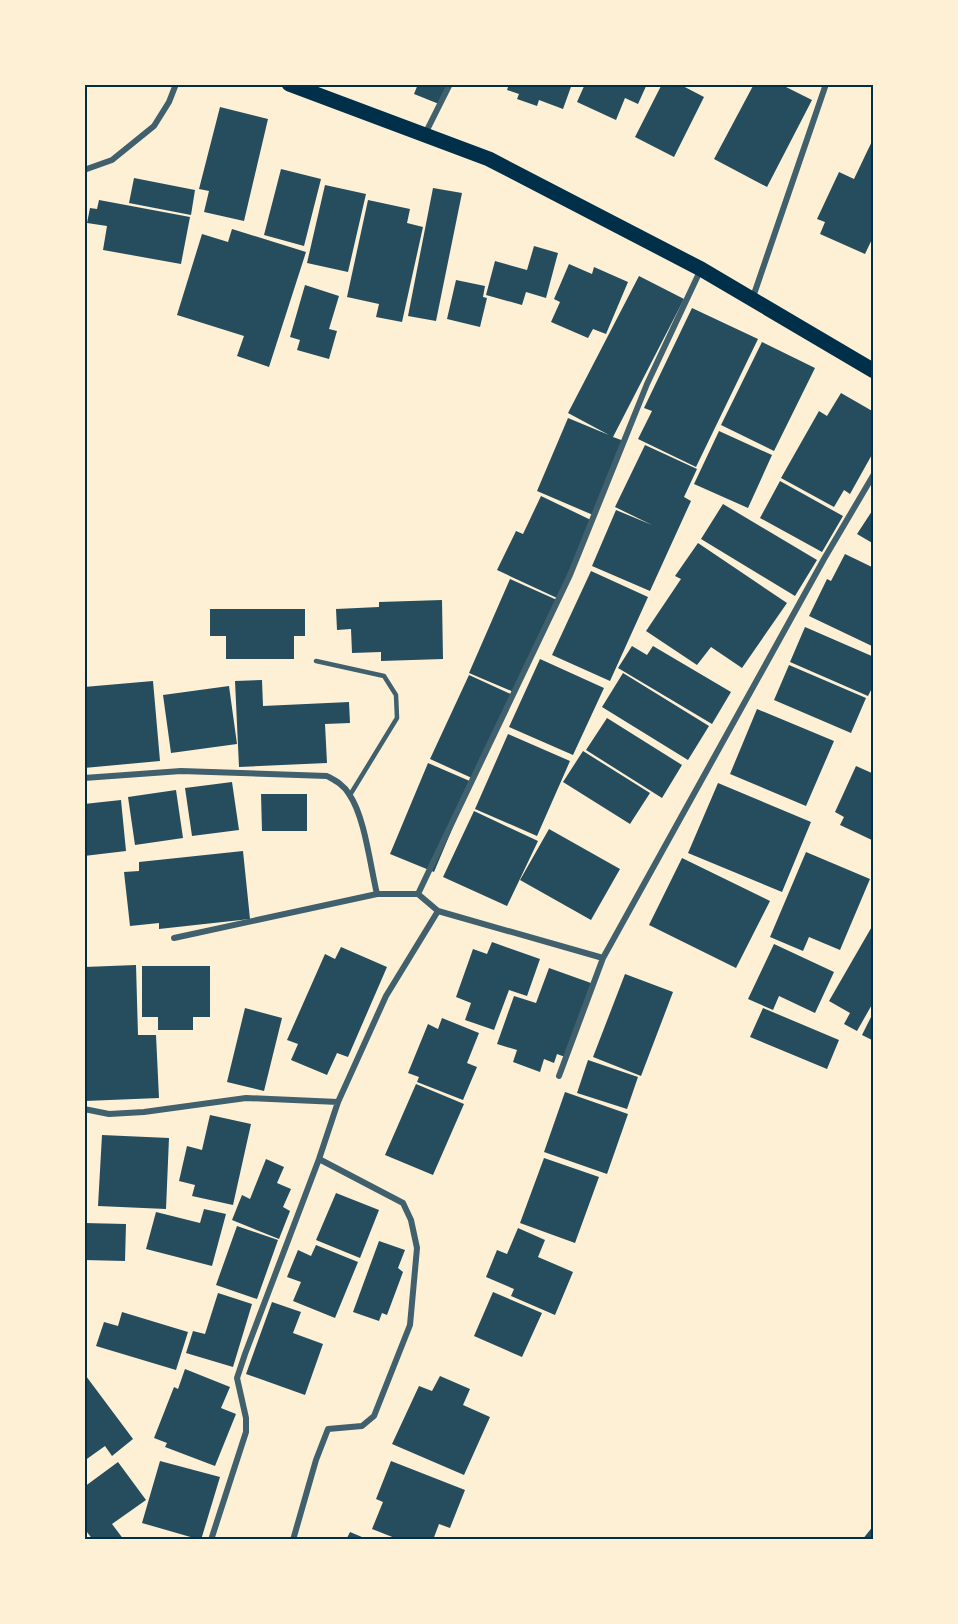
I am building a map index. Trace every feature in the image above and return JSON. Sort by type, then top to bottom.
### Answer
[{"type":"main road","points":[[289,84],[489,159],[701,269],[874,371]]},
{"type":"street","points":[[84,170],[112,160],[154,126],[177,84]]},
{"type":"street","points":[[425,135],[450,84]]},
{"type":"street","points":[[753,298],[826,84]]},
{"type":"street","points":[[418,894],[570,574],[647,384],[701,269]]},
{"type":"street","points":[[559,1076],[603,958],[824,559],[874,474]]},
{"type":"street","points":[[84,778],[181,771],[327,776],[341,784],[350,795],[362,823],[377,894]]},
{"type":"street","points":[[174,938],[377,894],[418,894],[438,911],[603,958]]},
{"type":"street","points":[[211,1540],[246,1432],[246,1418],[237,1378],[338,1102],[386,996],[438,911]]},
{"type":"street","points":[[84,1109],[109,1114],[246,1098],[338,1102]]},
{"type":"street","points":[[293,1540],[316,1460],[328,1430],[362,1425],[374,1416],[410,1325],[417,1248],[411,1220],[403,1203],[319,1159]]},
{"type":"lane","points":[[316,661],[384,676],[396,695],[397,718],[350,795]]},
{"type":"building","points":[[418,84],[447,84],[439,104],[414,94]]},
{"type":"building","points":[[509,84],[572,84],[563,109],[539,100],[537,106],[517,99],[519,94],[507,90]]},
{"type":"building","points":[[585,84],[647,84],[638,104],[625,98],[616,120],[577,102]]},
{"type":"building","points":[[662,84],[679,84],[704,97],[674,157],[635,137]]},
{"type":"building","points":[[754,84],[780,84],[812,100],[767,187],[714,159]]},
{"type":"building","points":[[220,107],[268,119],[244,221],[204,212],[209,191],[199,189]]},
{"type":"building","points":[[874,137],[874,235],[865,254],[820,234],[825,222],[817,219],[839,172],[854,179]]},
{"type":"building","points":[[281,169],[321,179],[304,246],[264,235]]},
{"type":"building","points":[[134,178],[195,190],[191,215],[129,203]]},
{"type":"building","points":[[325,185],[366,194],[348,272],[307,263]]},
{"type":"building","points":[[433,188],[462,193],[436,321],[408,316]]},
{"type":"building","points":[[99,200],[190,217],[181,264],[103,250],[107,226],[87,223],[90,208],[97,209]]},
{"type":"building","points":[[368,200],[410,209],[407,223],[423,227],[402,322],[376,317],[379,304],[347,297]]},
{"type":"building","points":[[232,229],[306,252],[269,367],[237,356],[244,336],[177,315],[202,234],[228,242]]},
{"type":"building","points":[[534,246],[558,253],[546,298],[526,292],[522,305],[486,295],[495,261],[527,270]]},
{"type":"building","points":[[569,264],[592,274],[594,267],[628,282],[606,334],[593,329],[588,338],[551,322],[560,302],[554,299]]},
{"type":"building","points":[[639,276],[684,299],[613,437],[624,441],[593,515],[537,491],[568,418],[609,435],[568,413]]},
{"type":"building","points":[[456,280],[485,286],[483,297],[487,298],[480,327],[447,319]]},
{"type":"building","points":[[305,285],[339,296],[329,329],[337,331],[329,359],[297,350],[300,340],[290,337]]},
{"type":"building","points":[[692,308],[758,339],[696,467],[638,439],[652,411],[644,408]]},
{"type":"building","points":[[762,342],[815,368],[774,451],[721,425]]},
{"type":"building","points":[[841,393],[874,412],[874,451],[850,494],[844,490],[834,507],[781,478],[819,411],[827,416]]},
{"type":"building","points":[[719,431],[772,455],[748,508],[694,484]]},
{"type":"building","points":[[645,445],[697,469],[684,497],[691,501],[650,591],[592,566],[616,510],[652,525],[615,507]]},
{"type":"building","points":[[780,481],[843,516],[822,552],[760,518]]},
{"type":"building","points":[[541,496],[593,521],[557,598],[497,570],[516,531],[523,534]]},
{"type":"building","points":[[723,504],[817,560],[795,596],[701,539]]},
{"type":"building","points":[[874,508],[874,544],[857,534]]},
{"type":"building","points":[[698,543],[787,603],[742,668],[711,647],[697,665],[646,631],[681,579],[675,576]]},
{"type":"building","points":[[845,554],[874,568],[874,647],[809,616],[827,579],[831,581]]},
{"type":"building","points":[[591,571],[648,597],[610,681],[552,655]]},
{"type":"building","points":[[510,579],[557,600],[516,693],[469,673]]},
{"type":"building","points":[[442,600],[443,659],[381,661],[381,652],[352,653],[351,629],[337,630],[336,609],[379,607],[379,602]]},
{"type":"building","points":[[210,609],[305,609],[305,636],[294,636],[294,659],[226,659],[226,636],[210,636]]},
{"type":"building","points":[[805,627],[874,657],[874,684],[868,696],[790,662]]},
{"type":"building","points":[[632,646],[647,655],[653,646],[731,692],[712,724],[618,668]]},
{"type":"building","points":[[540,659],[604,688],[573,755],[509,727]]},
{"type":"building","points":[[789,665],[866,698],[851,733],[774,700]]},
{"type":"building","points":[[623,673],[709,726],[688,760],[602,707]]},
{"type":"building","points":[[469,675],[513,695],[474,779],[430,759]]},
{"type":"building","points":[[262,680],[263,706],[349,702],[350,723],[325,724],[327,763],[239,767],[235,681]]},
{"type":"building","points":[[153,681],[160,761],[84,768],[84,687]]},
{"type":"building","points":[[229,686],[237,744],[171,753],[163,695]]},
{"type":"building","points":[[757,709],[834,741],[806,806],[730,774]]},
{"type":"building","points":[[607,718],[682,765],[662,798],[586,750]]},
{"type":"building","points":[[508,734],[570,761],[537,836],[475,809]]},
{"type":"building","points":[[583,751],[650,793],[630,824],[563,782]]},
{"type":"building","points":[[428,763],[472,782],[434,872],[390,854]]},
{"type":"building","points":[[856,766],[874,774],[874,841],[840,825],[844,817],[835,812]]},
{"type":"building","points":[[232,782],[239,830],[192,836],[185,788]]},
{"type":"building","points":[[718,783],[811,822],[782,892],[688,853]]},
{"type":"building","points":[[176,790],[183,838],[135,845],[128,797]]},
{"type":"building","points":[[261,794],[307,794],[307,831],[262,831]]},
{"type":"building","points":[[121,800],[126,851],[84,856],[84,804]]},
{"type":"building","points":[[474,811],[538,841],[507,906],[443,877]]},
{"type":"building","points":[[549,829],[620,869],[591,920],[520,880]]},
{"type":"building","points":[[243,851],[250,919],[159,929],[159,923],[130,926],[124,872],[139,871],[139,862]]},
{"type":"building","points":[[806,852],[870,879],[840,950],[809,937],[803,951],[770,937]]},
{"type":"building","points":[[682,858],[770,901],[736,968],[649,925]]},
{"type":"building","points":[[874,923],[874,1001],[857,1031],[844,1024],[850,1013],[829,1001]]},
{"type":"building","points":[[492,942],[540,959],[527,996],[509,990],[494,1030],[465,1020],[471,1003],[456,997],[473,949],[487,954]]},
{"type":"building","points":[[774,944],[834,972],[815,1013],[779,996],[773,1010],[748,999]]},
{"type":"building","points":[[341,947],[387,967],[348,1057],[337,1053],[327,1075],[291,1060],[298,1044],[287,1040],[325,954],[335,959]]},
{"type":"building","points":[[136,965],[138,1035],[156,1035],[159,1098],[85,1101],[84,967]]},
{"type":"building","points":[[142,966],[210,966],[210,1017],[193,1017],[193,1030],[158,1030],[158,1017],[142,1017]]},
{"type":"building","points":[[549,968],[591,983],[565,1057],[557,1054],[554,1063],[544,1059],[540,1072],[513,1062],[517,1050],[497,1044],[514,996],[536,1003]]},
{"type":"building","points":[[625,974],[673,992],[641,1076],[593,1057]]},
{"type":"building","points":[[245,1008],[282,1018],[264,1091],[227,1082]]},
{"type":"building","points":[[763,1008],[839,1040],[827,1069],[750,1037]]},
{"type":"building","points":[[874,1011],[874,1041],[862,1035]]},
{"type":"building","points":[[442,1018],[479,1033],[467,1063],[477,1067],[463,1100],[417,1082],[419,1077],[408,1073],[428,1024],[438,1029]]},
{"type":"building","points":[[588,1060],[638,1077],[627,1109],[577,1093]]},
{"type":"building","points":[[416,1084],[464,1104],[433,1175],[385,1155]]},
{"type":"building","points":[[565,1092],[628,1114],[607,1174],[544,1152]]},
{"type":"building","points":[[210,1115],[251,1124],[233,1205],[192,1196],[195,1185],[179,1181],[187,1146],[202,1150]]},
{"type":"building","points":[[102,1135],[169,1138],[166,1209],[98,1206]]},
{"type":"building","points":[[544,1158],[599,1177],[575,1243],[520,1223]]},
{"type":"building","points":[[266,1159],[284,1167],[277,1183],[291,1189],[283,1207],[290,1211],[279,1239],[232,1220],[242,1195],[250,1199]]},
{"type":"building","points":[[336,1193],[379,1210],[360,1258],[316,1240]]},
{"type":"building","points":[[204,1209],[226,1214],[212,1266],[146,1249],[156,1212],[200,1223]]},
{"type":"building","points":[[84,1223],[126,1224],[125,1261],[84,1260]]},
{"type":"building","points":[[237,1226],[278,1240],[257,1299],[216,1285]]},
{"type":"building","points":[[518,1228],[545,1240],[538,1257],[573,1272],[555,1315],[511,1296],[514,1289],[486,1277],[497,1250],[507,1254]]},
{"type":"building","points":[[379,1241],[405,1250],[398,1268],[403,1272],[387,1315],[382,1313],[379,1321],[353,1312]]},
{"type":"building","points":[[316,1245],[358,1262],[335,1318],[293,1301],[301,1282],[287,1277],[298,1250],[311,1256]]},
{"type":"building","points":[[493,1292],[542,1313],[522,1357],[474,1336]]},
{"type":"building","points":[[218,1293],[252,1304],[233,1367],[186,1353],[193,1331],[205,1334]]},
{"type":"building","points":[[272,1302],[301,1312],[293,1333],[323,1344],[305,1395],[246,1374]]},
{"type":"building","points":[[122,1312],[188,1332],[176,1370],[96,1346],[104,1322],[118,1326]]},
{"type":"building","points":[[185,1369],[230,1387],[221,1408],[236,1414],[215,1466],[165,1447],[167,1443],[154,1438],[174,1387],[178,1389]]},
{"type":"building","points":[[86,1376],[133,1439],[112,1456],[105,1446],[84,1461],[84,1377]]},
{"type":"building","points":[[440,1376],[470,1389],[463,1405],[490,1417],[464,1475],[392,1444],[419,1386],[432,1391]]},
{"type":"building","points":[[160,1461],[220,1477],[201,1540],[142,1523]]},
{"type":"building","points":[[391,1461],[465,1490],[450,1528],[439,1524],[433,1540],[400,1540],[372,1529],[383,1502],[376,1499]]},
{"type":"building","points":[[118,1462],[146,1500],[112,1524],[124,1540],[93,1540],[84,1528],[84,1487]]},
{"type":"building","points":[[874,1525],[874,1540],[862,1540]]},
{"type":"building","points":[[350,1532],[369,1540],[346,1540]]}]
